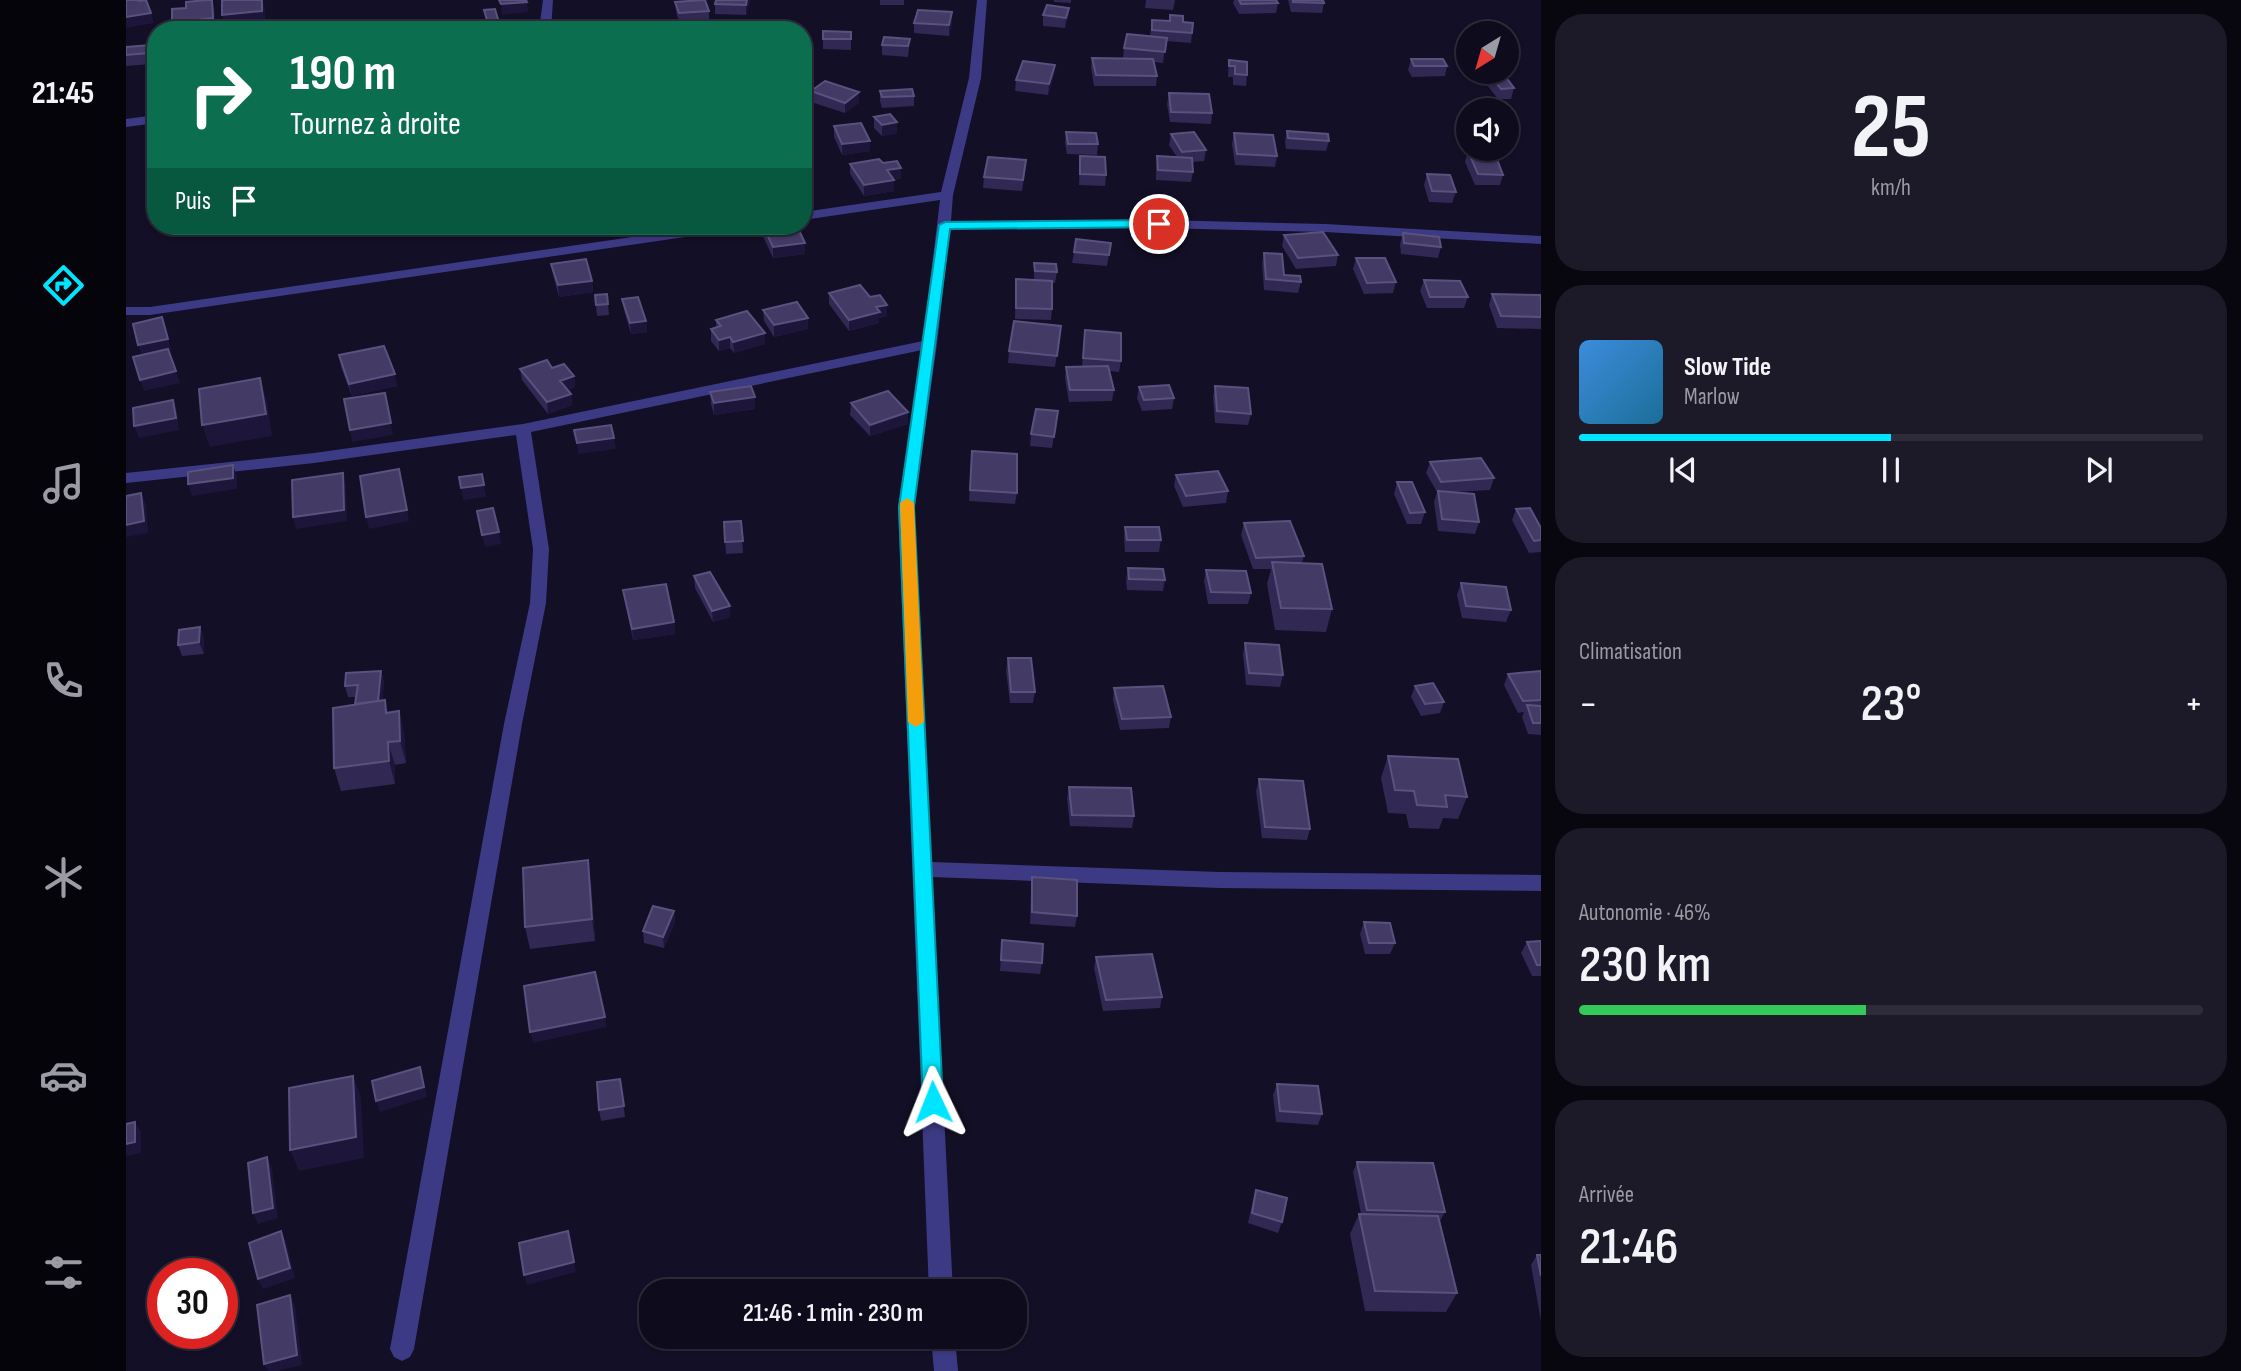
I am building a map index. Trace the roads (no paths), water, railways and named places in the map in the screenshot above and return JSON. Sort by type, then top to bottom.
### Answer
[{"type":"street","points":[[546,21],[548,0]]},
{"type":"street","points":[[940,1279],[906,507],[930,344],[947,195],[975,78],[982,0]]},
{"type":"street","points":[[126,123],[147,120]]},
{"type":"street","points":[[812,215],[947,195]]},
{"type":"street","points":[[945,225],[1159,224],[1325,228],[1541,240]]},
{"type":"street","points":[[126,311],[150,311],[671,235]]},
{"type":"street","points":[[126,478],[314,458],[523,429],[624,411],[827,364],[930,344]]},
{"type":"street","points":[[402,1349],[513,724],[538,603],[541,549],[523,429]]},
{"type":"street","points":[[922,869],[1220,880],[1541,883]]},
{"type":"street","points":[[944,1349],[946,1371]]}]
